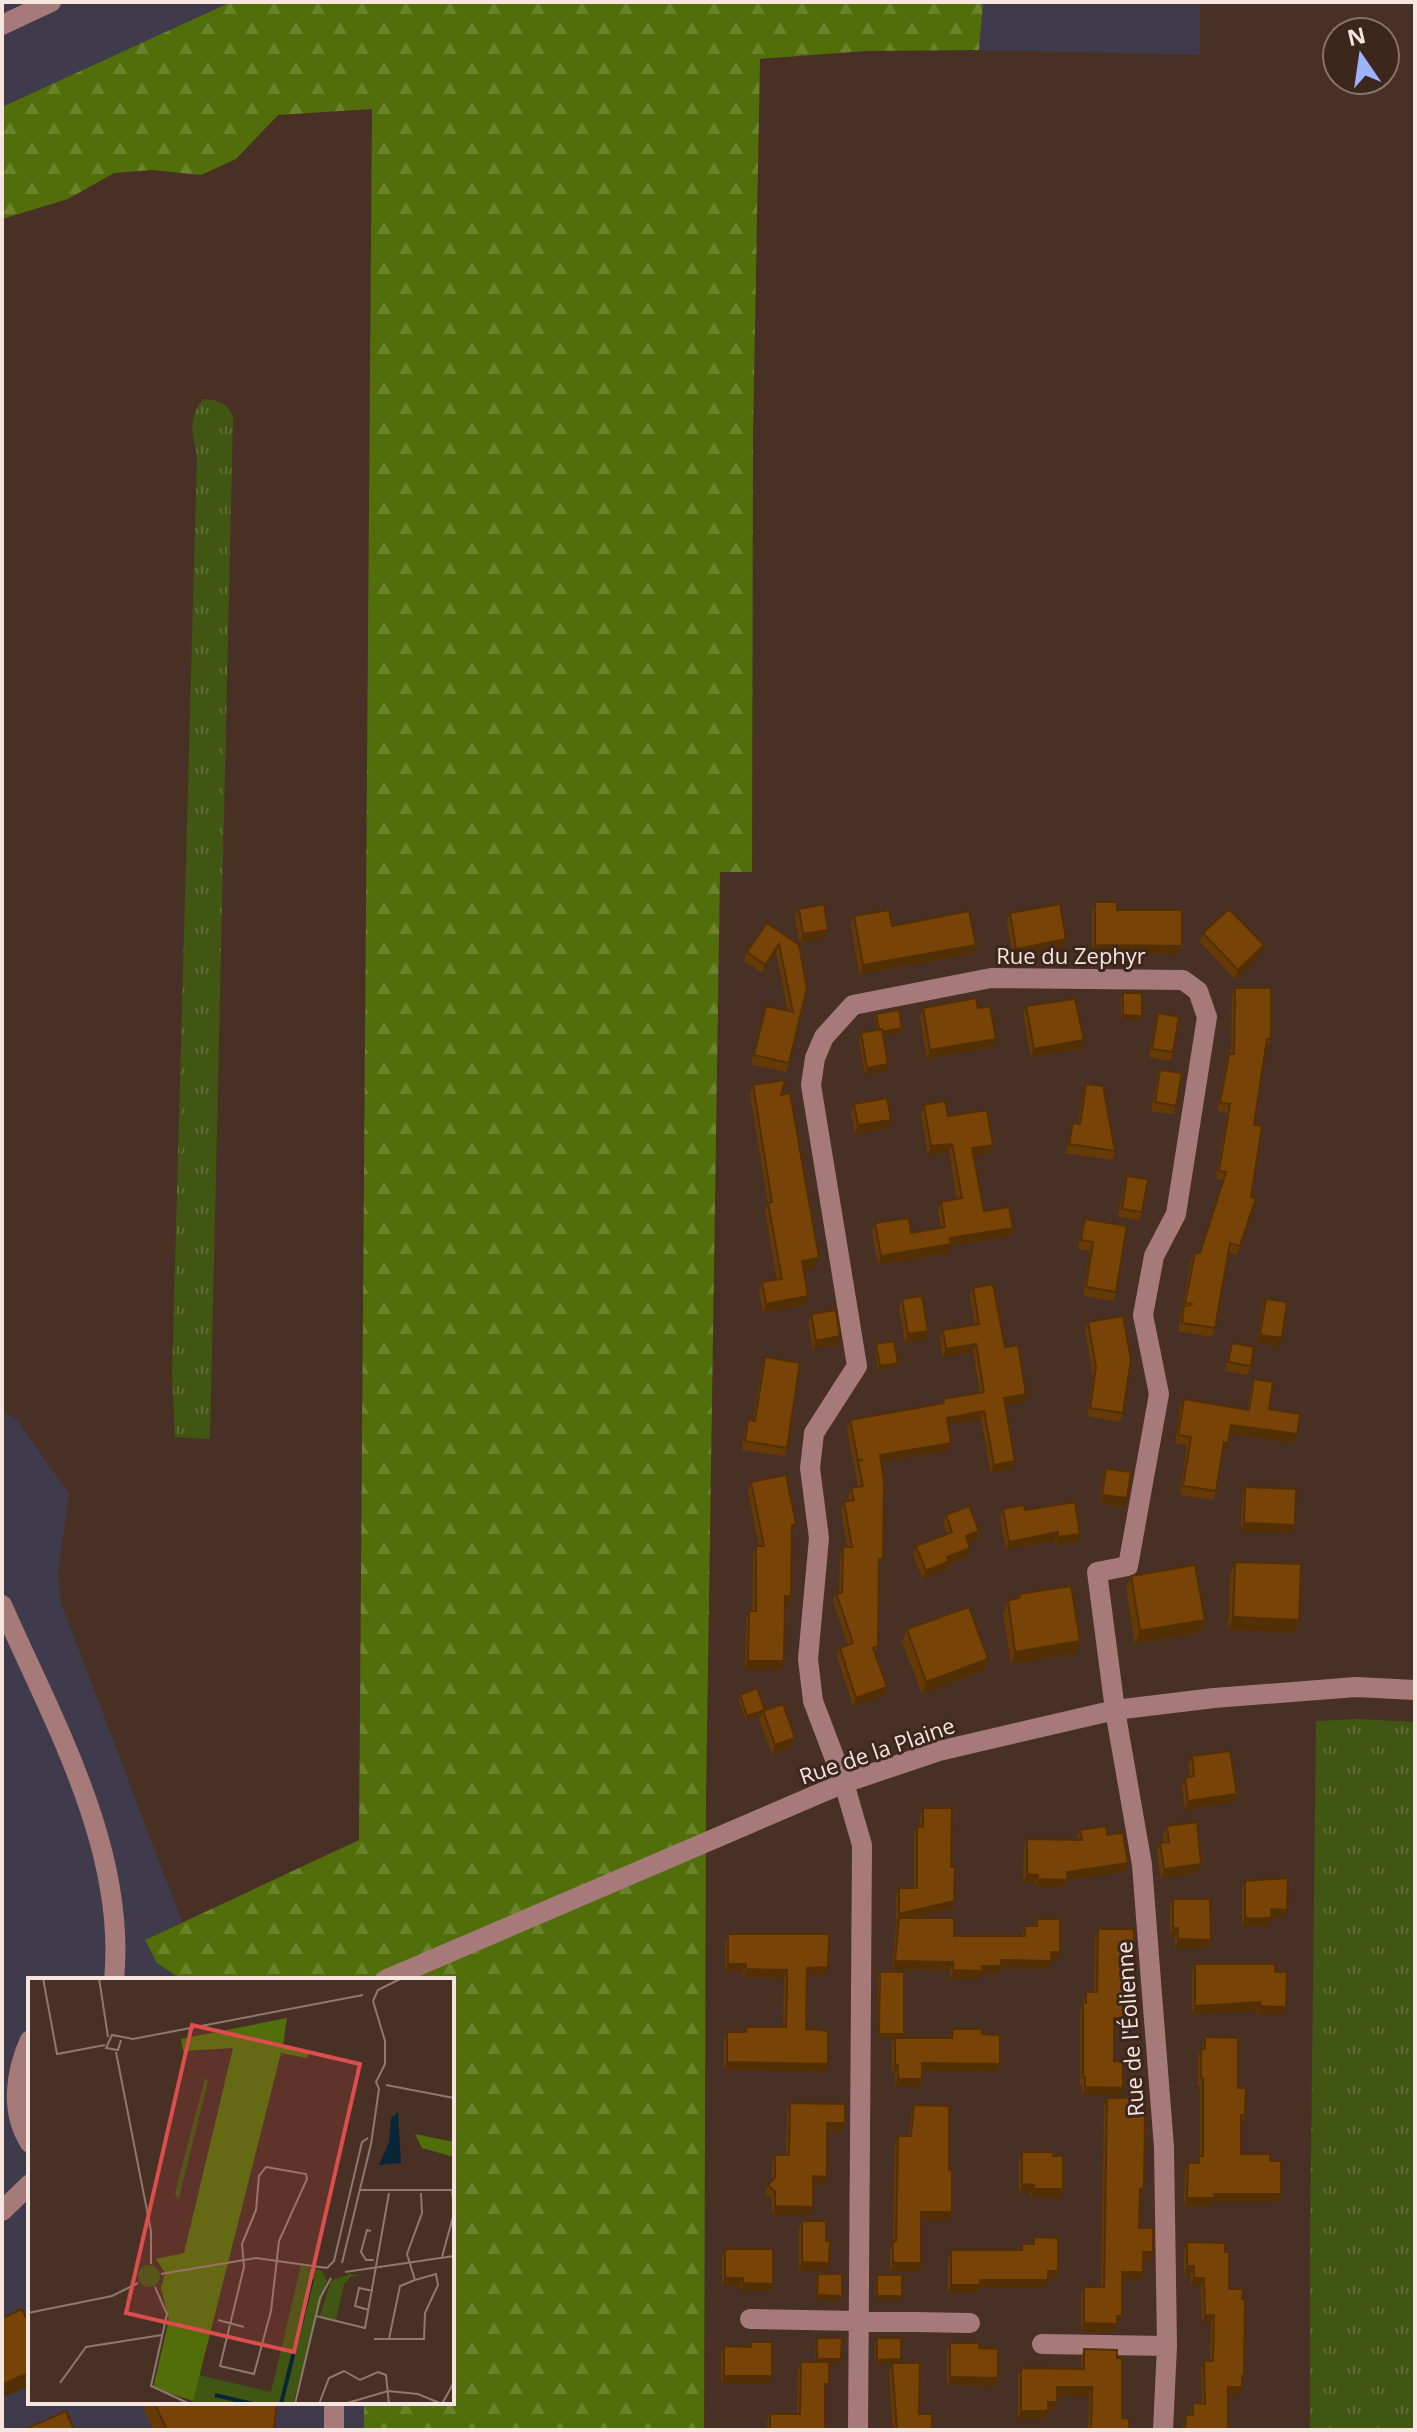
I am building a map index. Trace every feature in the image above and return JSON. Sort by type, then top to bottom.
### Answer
[{"type":"street","points":[[2,25],[51,2]]},
{"type":"street","name":"Rue du Zephyr","points":[[844,1783],[813,1701],[808,1659],[819,1538],[810,1468],[814,1433],[857,1366],[811,1085],[815,1058],[824,1037],[853,1005],[991,978],[1183,980],[1198,991],[1207,1017],[1176,1214],[1154,1256],[1143,1315],[1159,1394],[1128,1566],[1097,1572],[1115,1710]]},
{"type":"street","points":[[2,1605],[91,1813],[109,1877],[117,1941],[114,1978]]},
{"type":"street","name":"Rue de la Plaine","points":[[390,1978],[844,1783],[939,1751],[1115,1710],[1214,1698],[1356,1687],[1415,1690]]},
{"type":"street","name":"Rue de l'Éolienne","points":[[1115,1710],[1142,1865],[1164,2147],[1167,2346],[1163,2430]]},
{"type":"street","points":[[844,1783],[862,1845],[858,2430]]},
{"type":"street","points":[[28,2045],[17,2073],[17,2107],[28,2137]]},
{"type":"street","points":[[2,2211],[28,2186]]},
{"type":"street","points":[[750,2319],[970,2323]]},
{"type":"street","points":[[1042,2344],[1167,2346]]},
{"type":"street","points":[[334,2404],[334,2430]]},
{"type":"shaded area","points":[[2,2],[231,2],[2,107]]},
{"type":"shaded area","points":[[983,2],[1200,2],[1200,55],[979,50]]},
{"type":"shaded area","points":[[2,1411],[17,1420],[69,1494],[58,1573],[61,1603],[182,1922],[145,1940],[157,1963],[179,1978],[28,1978],[28,2404],[364,2404],[364,2430],[2,2430]]},
{"type":"green space","points":[[231,2],[983,2],[979,50],[866,51],[760,59],[753,434],[752,872],[720,872],[706,1798],[704,2430],[364,2430],[364,2404],[454,2404],[454,1978],[179,1978],[157,1963],[145,1940],[359,1840],[372,109],[278,115],[236,159],[201,175],[152,170],[114,173],[68,199],[2,219],[2,107]]},
{"type":"green space","points":[[203,399],[221,403],[233,416],[210,1439],[175,1437],[172,1376],[197,455],[192,426]]},
{"type":"green space","points":[[1358,1719],[1415,1722],[1415,2430],[1310,2430],[1316,1721]]},
{"type":"building","points":[[1095,902],[1117,902],[1117,910],[1182,910],[1182,946],[1095,945]]},
{"type":"building","points":[[824,904],[828,930],[803,934],[799,909]]},
{"type":"building","points":[[1060,904],[1066,939],[1016,949],[1010,913]]},
{"type":"building","points":[[1229,909],[1264,945],[1238,970],[1203,933]]},
{"type":"building","points":[[889,910],[892,926],[969,911],[976,945],[863,965],[854,916]]},
{"type":"building","points":[[767,923],[799,945],[807,988],[789,1063],[754,1055],[766,1006],[793,1012],[779,944],[765,965],[747,952]]},
{"type":"building","points":[[1235,988],[1271,988],[1271,1039],[1267,1039],[1254,1125],[1262,1126],[1251,1197],[1256,1198],[1240,1246],[1230,1243],[1215,1328],[1182,1323],[1184,1306],[1193,1304],[1185,1303],[1195,1253],[1200,1253],[1226,1172],[1219,1171],[1230,1104],[1220,1103],[1229,1054],[1234,1054]]},
{"type":"building","points":[[1123,993],[1142,993],[1142,1016],[1123,1015]]},
{"type":"building","points":[[976,998],[978,1008],[990,1006],[996,1039],[930,1050],[923,1008]]},
{"type":"building","points":[[1075,999],[1084,1040],[1034,1049],[1026,1006]]},
{"type":"building","points":[[899,1010],[902,1028],[879,1030],[876,1014]]},
{"type":"building","points":[[1158,1013],[1179,1017],[1173,1052],[1152,1049]]},
{"type":"building","points":[[882,1029],[888,1064],[867,1068],[861,1033]]},
{"type":"building","points":[[1160,1070],[1182,1073],[1176,1106],[1155,1102]]},
{"type":"building","points":[[785,1080],[781,1095],[790,1093],[819,1258],[802,1261],[808,1296],[766,1304],[762,1282],[782,1279],[768,1203],[772,1202],[753,1085]]},
{"type":"building","points":[[1086,1084],[1103,1086],[1115,1151],[1069,1144],[1073,1123],[1080,1124]]},
{"type":"building","points":[[887,1098],[891,1120],[858,1125],[854,1104]]},
{"type":"building","points":[[945,1101],[948,1116],[987,1110],[993,1145],[972,1148],[984,1211],[1009,1207],[1013,1228],[950,1238],[951,1244],[881,1256],[875,1223],[909,1218],[911,1233],[945,1227],[941,1202],[962,1198],[952,1144],[931,1146],[924,1105]]},
{"type":"building","points":[[1127,1176],[1148,1179],[1142,1212],[1122,1209]]},
{"type":"building","points":[[1085,1219],[1127,1226],[1116,1292],[1086,1287],[1093,1242],[1081,1240]]},
{"type":"building","points":[[993,1284],[1005,1347],[1018,1345],[1026,1394],[1004,1398],[1015,1461],[994,1465],[984,1411],[947,1418],[951,1443],[880,1455],[884,1481],[883,1559],[879,1559],[878,1646],[873,1648],[887,1687],[856,1698],[840,1648],[853,1643],[836,1593],[842,1593],[843,1547],[852,1547],[844,1502],[854,1500],[851,1488],[863,1486],[858,1461],[863,1460],[858,1460],[850,1420],[944,1403],[943,1399],[984,1392],[976,1344],[946,1349],[943,1330],[979,1324],[973,1288]]},
{"type":"building","points":[[922,1296],[928,1331],[908,1334],[902,1299]]},
{"type":"building","points":[[1266,1299],[1287,1302],[1282,1338],[1260,1335]]},
{"type":"building","points":[[836,1310],[840,1336],[816,1341],[811,1314]]},
{"type":"building","points":[[1123,1316],[1131,1360],[1123,1413],[1090,1408],[1096,1367],[1088,1322]]},
{"type":"building","points":[[894,1341],[898,1363],[880,1366],[876,1344]]},
{"type":"building","points":[[1232,1343],[1254,1347],[1251,1366],[1228,1362]]},
{"type":"building","points":[[765,1357],[800,1363],[787,1448],[745,1441],[748,1420],[755,1421]]},
{"type":"building","points":[[1254,1379],[1273,1382],[1269,1409],[1300,1414],[1297,1434],[1231,1425],[1228,1443],[1224,1442],[1216,1491],[1183,1486],[1191,1437],[1178,1435],[1184,1399],[1249,1410]]},
{"type":"building","points":[[1106,1469],[1131,1472],[1127,1498],[1102,1495]]},
{"type":"building","points":[[786,1475],[796,1524],[792,1525],[791,1596],[785,1596],[784,1661],[748,1661],[749,1611],[756,1611],[756,1546],[764,1546],[751,1482]]},
{"type":"building","points":[[1245,1487],[1296,1489],[1295,1525],[1244,1523]]},
{"type":"building","points":[[1075,1502],[1080,1534],[1058,1537],[1058,1532],[1009,1542],[1003,1509],[1024,1505],[1025,1510]]},
{"type":"building","points":[[969,1506],[979,1531],[966,1536],[970,1548],[947,1557],[949,1561],[926,1571],[916,1546],[952,1532],[946,1515]]},
{"type":"building","points":[[1235,1562],[1301,1564],[1299,1620],[1233,1617]]},
{"type":"building","points":[[1195,1565],[1205,1620],[1140,1631],[1131,1576]]},
{"type":"building","points":[[1071,1586],[1080,1641],[1015,1652],[1008,1601],[1020,1597],[1019,1594]]},
{"type":"building","points":[[969,1607],[988,1659],[926,1682],[907,1629]]},
{"type":"building","points":[[757,1688],[765,1710],[747,1716],[740,1695]]},
{"type":"building","points":[[783,1704],[795,1738],[775,1745],[763,1711]]},
{"type":"building","points":[[1230,1751],[1237,1794],[1188,1801],[1185,1778],[1194,1776],[1192,1756]]},
{"type":"building","points":[[923,1808],[952,1808],[954,1901],[899,1914],[899,1888],[917,1888],[917,1827],[923,1827]]},
{"type":"building","points":[[1197,1822],[1201,1864],[1164,1869],[1160,1843],[1169,1842],[1167,1826]]},
{"type":"building","points":[[1106,1826],[1107,1835],[1123,1833],[1128,1863],[1067,1872],[1067,1880],[1038,1879],[1038,1875],[1027,1874],[1027,1839],[1082,1840],[1080,1830]]},
{"type":"building","points":[[1288,1878],[1287,1910],[1271,1909],[1271,1918],[1245,1918],[1245,1881]]},
{"type":"building","points":[[1173,1899],[1210,1899],[1211,1940],[1178,1939],[1178,1928],[1173,1928]]},
{"type":"building","points":[[899,1918],[954,1918],[954,1936],[1025,1936],[1025,1926],[1037,1926],[1037,1919],[1060,1919],[1060,1952],[1051,1952],[1051,1961],[1001,1960],[1001,1966],[982,1966],[983,1971],[953,1970],[953,1962],[895,1961]]},
{"type":"building","points":[[1098,1929],[1134,1929],[1134,1958],[1130,1958],[1129,1969],[1123,1969],[1123,2019],[1114,2018],[1114,2061],[1123,2062],[1123,2088],[1085,2087],[1083,2077],[1083,2003],[1086,2003],[1086,1992],[1097,1992]]},
{"type":"building","points":[[728,1934],[829,1934],[828,1967],[807,1968],[806,2029],[828,2031],[828,2064],[727,2062],[727,2032],[746,2032],[746,2027],[786,2027],[787,1989],[787,1970],[746,1969],[746,1964],[728,1964]]},
{"type":"building","points":[[1195,1964],[1275,1964],[1275,1972],[1287,1972],[1286,2007],[1260,2006],[1260,2002],[1195,2006]]},
{"type":"building","points":[[880,1972],[904,1972],[904,2034],[879,2034]]},
{"type":"building","points":[[953,2029],[982,2029],[982,2034],[1000,2035],[1000,2064],[922,2063],[922,2079],[898,2079],[895,2038],[952,2038]]},
{"type":"building","points":[[1205,2037],[1238,2038],[1238,2088],[1246,2088],[1245,2115],[1241,2115],[1241,2154],[1270,2154],[1270,2161],[1281,2161],[1281,2194],[1214,2194],[1214,2198],[1187,2198],[1188,2163],[1199,2163],[1199,2156],[1203,2156],[1201,2049],[1205,2049]]},
{"type":"building","points":[[1107,2098],[1141,2098],[1140,2109],[1145,2109],[1144,2189],[1140,2189],[1139,2228],[1153,2228],[1153,2252],[1143,2252],[1143,2272],[1122,2272],[1122,2316],[1117,2316],[1117,2324],[1084,2323],[1084,2287],[1104,2287]]},
{"type":"building","points":[[790,2103],[845,2104],[845,2123],[827,2123],[827,2177],[813,2176],[813,2207],[775,2206],[775,2192],[768,2185],[775,2177],[775,2155],[789,2155]]},
{"type":"building","points":[[914,2105],[949,2106],[952,2212],[921,2212],[921,2263],[893,2263],[898,2136],[911,2136]]},
{"type":"building","points":[[1022,2152],[1053,2152],[1053,2156],[1063,2156],[1063,2189],[1033,2189],[1034,2185],[1022,2184]]},
{"type":"building","points":[[802,2221],[826,2221],[826,2241],[830,2241],[829,2263],[802,2262]]},
{"type":"building","points":[[1034,2237],[1058,2238],[1058,2271],[1048,2271],[1048,2280],[980,2280],[980,2285],[951,2285],[951,2250],[1022,2250],[1022,2244],[1034,2244]]},
{"type":"building","points":[[1187,2242],[1225,2243],[1225,2252],[1229,2252],[1229,2289],[1243,2289],[1244,2377],[1242,2387],[1228,2387],[1228,2430],[1185,2430],[1186,2415],[1193,2415],[1193,2403],[1205,2404],[1204,2361],[1213,2361],[1214,2315],[1205,2315],[1204,2278],[1194,2278],[1194,2266],[1187,2266]]},
{"type":"building","points":[[725,2249],[773,2249],[773,2284],[743,2283],[743,2278],[725,2278]]},
{"type":"building","points":[[818,2274],[842,2274],[842,2296],[817,2295]]},
{"type":"building","points":[[877,2275],[902,2275],[902,2296],[877,2296]]},
{"type":"building","points":[[22,2309],[28,2322],[28,2373],[2,2385],[2,2318]]},
{"type":"building","points":[[817,2338],[842,2338],[841,2359],[817,2359]]},
{"type":"building","points":[[877,2338],[901,2338],[901,2359],[877,2360]]},
{"type":"building","points":[[751,2342],[772,2342],[772,2376],[724,2376],[724,2346],[751,2347]]},
{"type":"building","points":[[950,2343],[979,2343],[979,2348],[998,2349],[998,2378],[950,2377]]},
{"type":"building","points":[[1084,2349],[1117,2350],[1117,2358],[1122,2358],[1122,2418],[1129,2419],[1129,2430],[1091,2430],[1092,2387],[1057,2387],[1057,2402],[1048,2402],[1048,2411],[1021,2411],[1021,2368],[1084,2369]]},
{"type":"building","points":[[801,2362],[829,2362],[829,2384],[825,2384],[825,2430],[770,2430],[770,2414],[800,2414]]},
{"type":"building","points":[[892,2363],[920,2363],[919,2414],[932,2414],[932,2430],[897,2430]]},
{"type":"building","points":[[155,2404],[277,2404],[274,2430],[167,2430]]},
{"type":"building","points":[[66,2411],[74,2430],[23,2430]]}]
